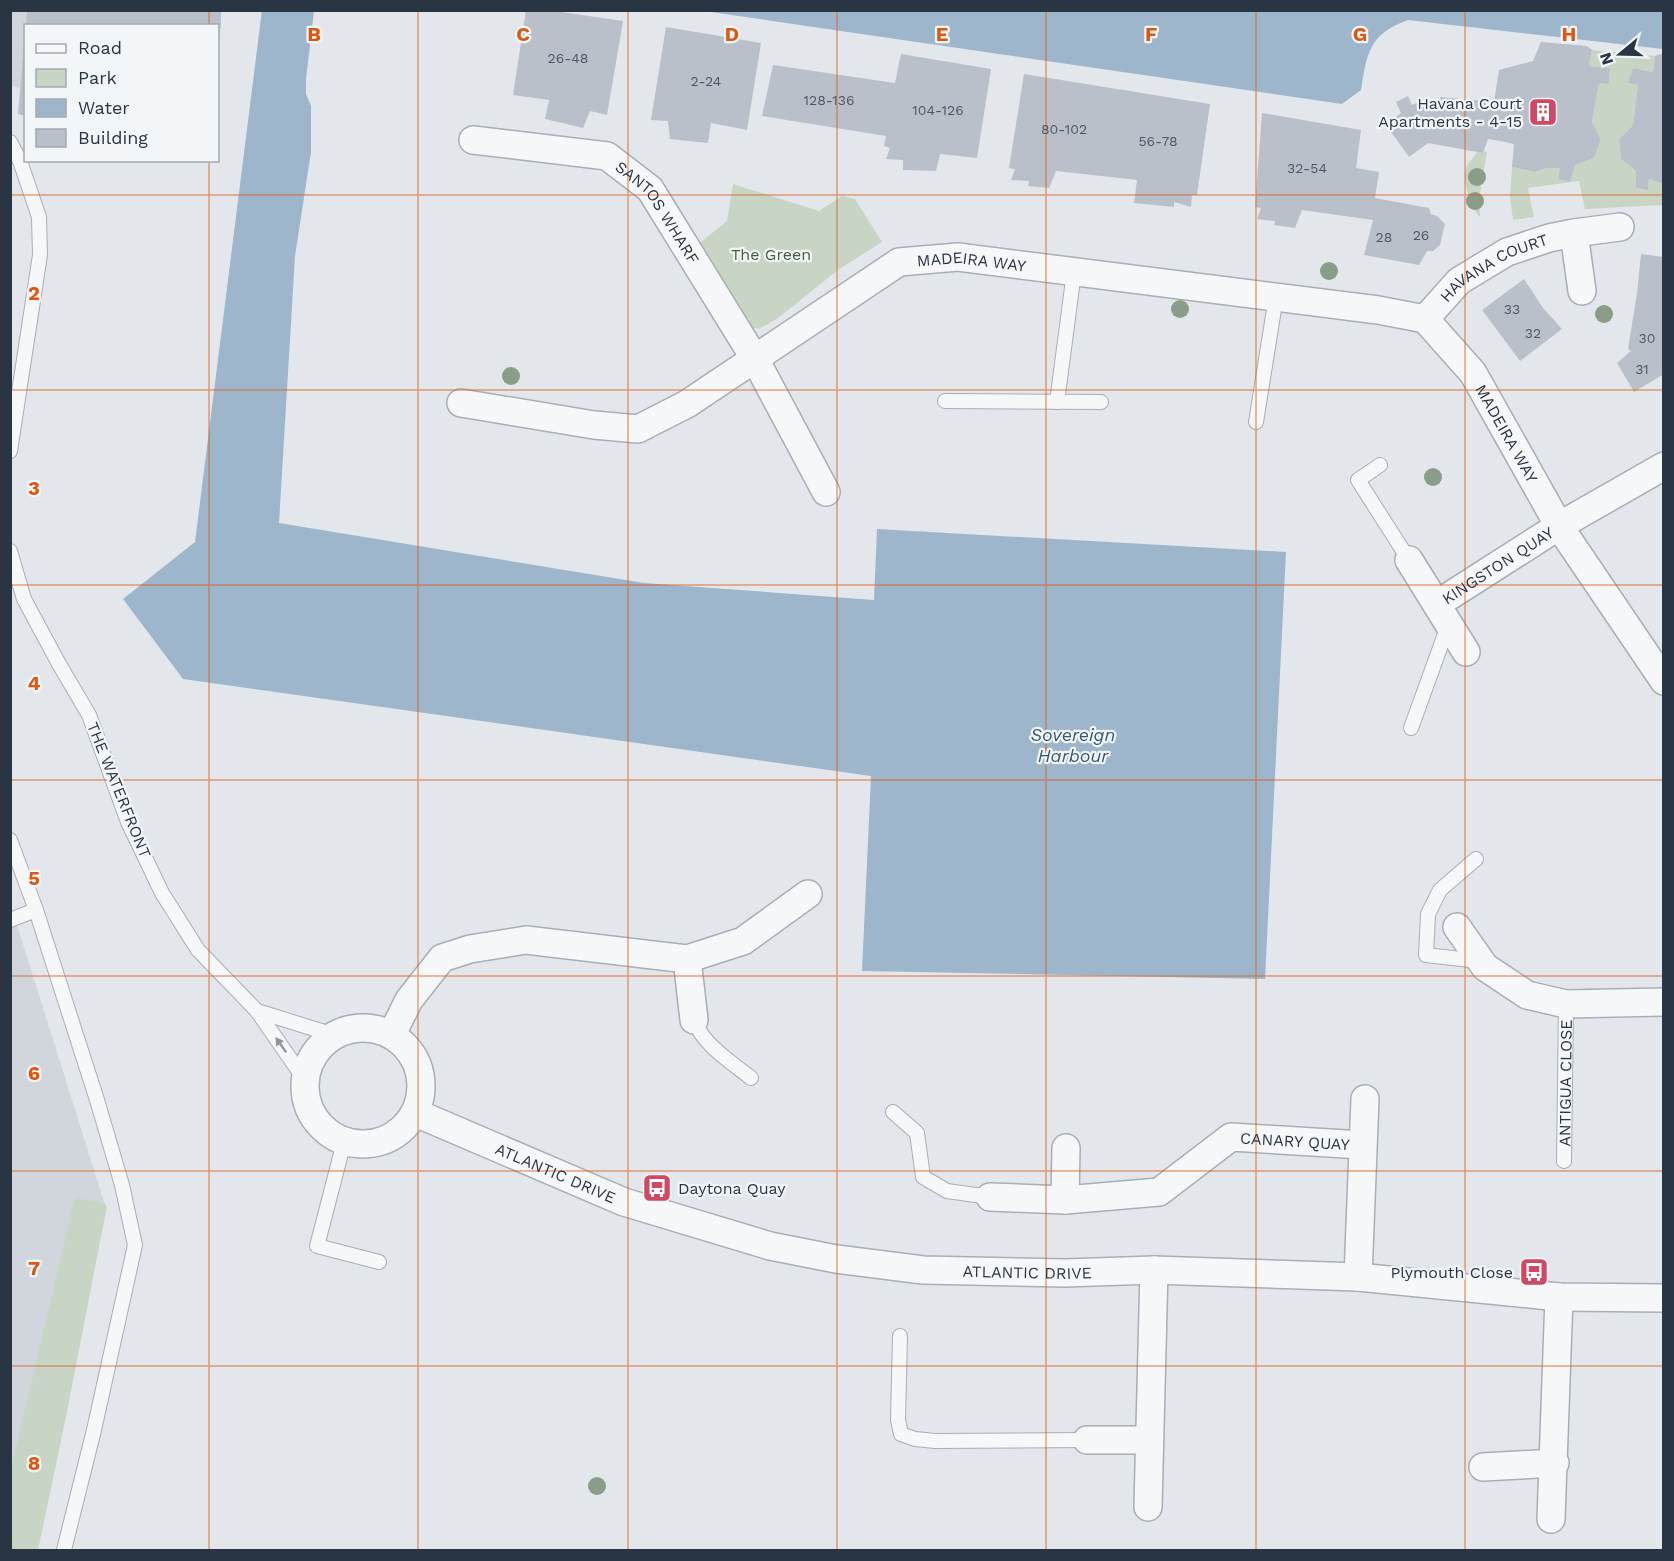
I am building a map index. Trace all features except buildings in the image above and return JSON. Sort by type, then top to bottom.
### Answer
[{"type":"street","name":"SANTOS WHARF","points":[[473,140],[607,156],[650,189],[754,359]]},
{"type":"street","name":"HAVANA COURT","points":[[1425,319],[1459,281],[1507,252],[1549,238],[1620,227]]},
{"type":"street","name":"HAVANA COURT","points":[[1574,233],[1582,291]]},
{"type":"street","name":"MADEIRA WAY","points":[[461,403],[594,425],[638,429],[687,404],[899,262],[958,257],[1378,310],[1425,319],[1473,374],[1559,526],[1664,681]]},
{"type":"street","points":[[754,359],[826,492]]},
{"type":"street","name":"KINGSTON QUAY","points":[[1443,613],[1559,526],[1664,466]]},
{"type":"street","name":"KINGSTON QUAY","points":[[1409,560],[1466,652]]},
{"type":"street","points":[[392,1034],[409,1000],[442,958],[470,949],[526,940],[687,959],[743,941],[808,894]]},
{"type":"street","name":"ANTIGUA CLOSE","points":[[1457,927],[1485,967],[1527,995],[1566,1004],[1664,1002]]},
{"type":"street","points":[[687,959],[694,1020]]},
{"type":"street","points":[[353,1028],[372,1028],[392,1034],[406,1046],[416,1060],[421,1077],[422,1095],[416,1113],[393,1137],[377,1144],[361,1145],[344,1142],[327,1132],[314,1118],[306,1100],[305,1080],[309,1062],[320,1046],[334,1035],[353,1028]]},
{"type":"street","name":"CANARY QUAY","points":[[1359,1277],[1365,1099]]},
{"type":"street","name":"ATLANTIC DRIVE","points":[[416,1113],[624,1202],[770,1246],[836,1259],[923,1270],[1065,1273],[1154,1270],[1359,1277],[1559,1297],[1664,1298]]},
{"type":"street","name":"CANARY QUAY","points":[[990,1197],[1065,1200],[1159,1191],[1231,1137],[1362,1145]]},
{"type":"street","points":[[1065,1200],[1066,1148]]},
{"type":"street","points":[[1148,1507],[1154,1270]]},
{"type":"street","points":[[1551,1519],[1559,1297]]},
{"type":"street","points":[[1088,1440],[1148,1440]]},
{"type":"street","points":[[1483,1467],[1554,1463]]},
{"type":"lane","points":[[10,142],[20,161],[39,217],[40,255],[10,451]]},
{"type":"lane","points":[[1057,402],[1074,272]]},
{"type":"lane","points":[[1256,422],[1276,297]]},
{"type":"lane","points":[[945,401],[1101,402]]},
{"type":"lane","points":[[1380,465],[1358,480],[1409,560]]},
{"type":"lane","name":"THE WATERFRONT","points":[[10,551],[24,599],[89,715],[128,822],[162,893],[198,950],[257,1011],[305,1080]]},
{"type":"lane","points":[[1411,728],[1443,613]]},
{"type":"lane","points":[[10,840],[36,910],[98,1100],[122,1185],[135,1245],[94,1430],[64,1551]]},
{"type":"lane","points":[[1476,859],[1440,890],[1428,914],[1426,955],[1481,961]]},
{"type":"lane","points":[[10,920],[36,910]]},
{"type":"lane","name":"ANTIGUA CLOSE","points":[[1564,1161],[1566,1004]]},
{"type":"lane","name":"THE WATERFRONT","points":[[257,1011],[334,1035]]},
{"type":"lane","points":[[694,1020],[699,1032],[726,1059],[751,1078]]},
{"type":"lane","points":[[893,1112],[917,1133],[923,1177],[947,1191],[990,1197]]},
{"type":"lane","points":[[344,1142],[317,1245],[379,1262]]},
{"type":"lane","points":[[900,1336],[898,1420],[901,1434],[915,1439],[936,1441],[1088,1440]]},
{"type":"shaded area","points":[[10,11],[217,11],[214,24],[24,24],[24,89],[11,86]]},
{"type":"shaded area","points":[[11,906],[105,1205],[11,1550]]},
{"type":"green space","points":[[1592,50],[1655,56],[1653,72],[1633,68],[1629,83],[1638,85],[1633,125],[1619,139],[1621,159],[1636,171],[1636,188],[1648,189],[1649,179],[1664,184],[1663,205],[1585,209],[1579,181],[1528,188],[1534,217],[1513,220],[1510,197],[1512,167],[1535,172],[1546,168],[1560,168],[1558,179],[1570,181],[1575,165],[1594,158],[1601,140],[1592,122],[1599,83],[1609,83],[1610,68],[1589,66]]},
{"type":"green space","points":[[1477,152],[1483,153],[1487,152],[1479,199],[1480,217],[1468,194],[1465,173]]},
{"type":"green space","name":"The Green","points":[[733,184],[819,211],[842,196],[855,199],[882,242],[838,270],[777,319],[759,329],[744,326],[696,246],[727,221]]},
{"type":"green space","points":[[76,1198],[104,1203],[107,1206],[38,1550],[11,1550],[11,1468]]},
{"type":"water","name":"Sovereign Harbour","points":[[262,10],[314,11],[306,79],[306,94],[311,106],[311,152],[295,256],[279,523],[644,583],[874,600],[877,529],[1286,552],[1265,979],[862,971],[871,776],[183,679],[123,599],[195,542]]},
{"type":"water","points":[[1663,10],[1663,49],[1408,20],[1385,32],[1372,46],[1365,65],[1361,90],[1342,104],[704,11]]},
{"type":"place","name":"Havana Court Apartments - 4-15","points":[[1543,112]]},
{"type":"place","name":"Daytona Quay","points":[[657,1188]]},
{"type":"place","name":"Plymouth Close","points":[[1534,1272]]}]
